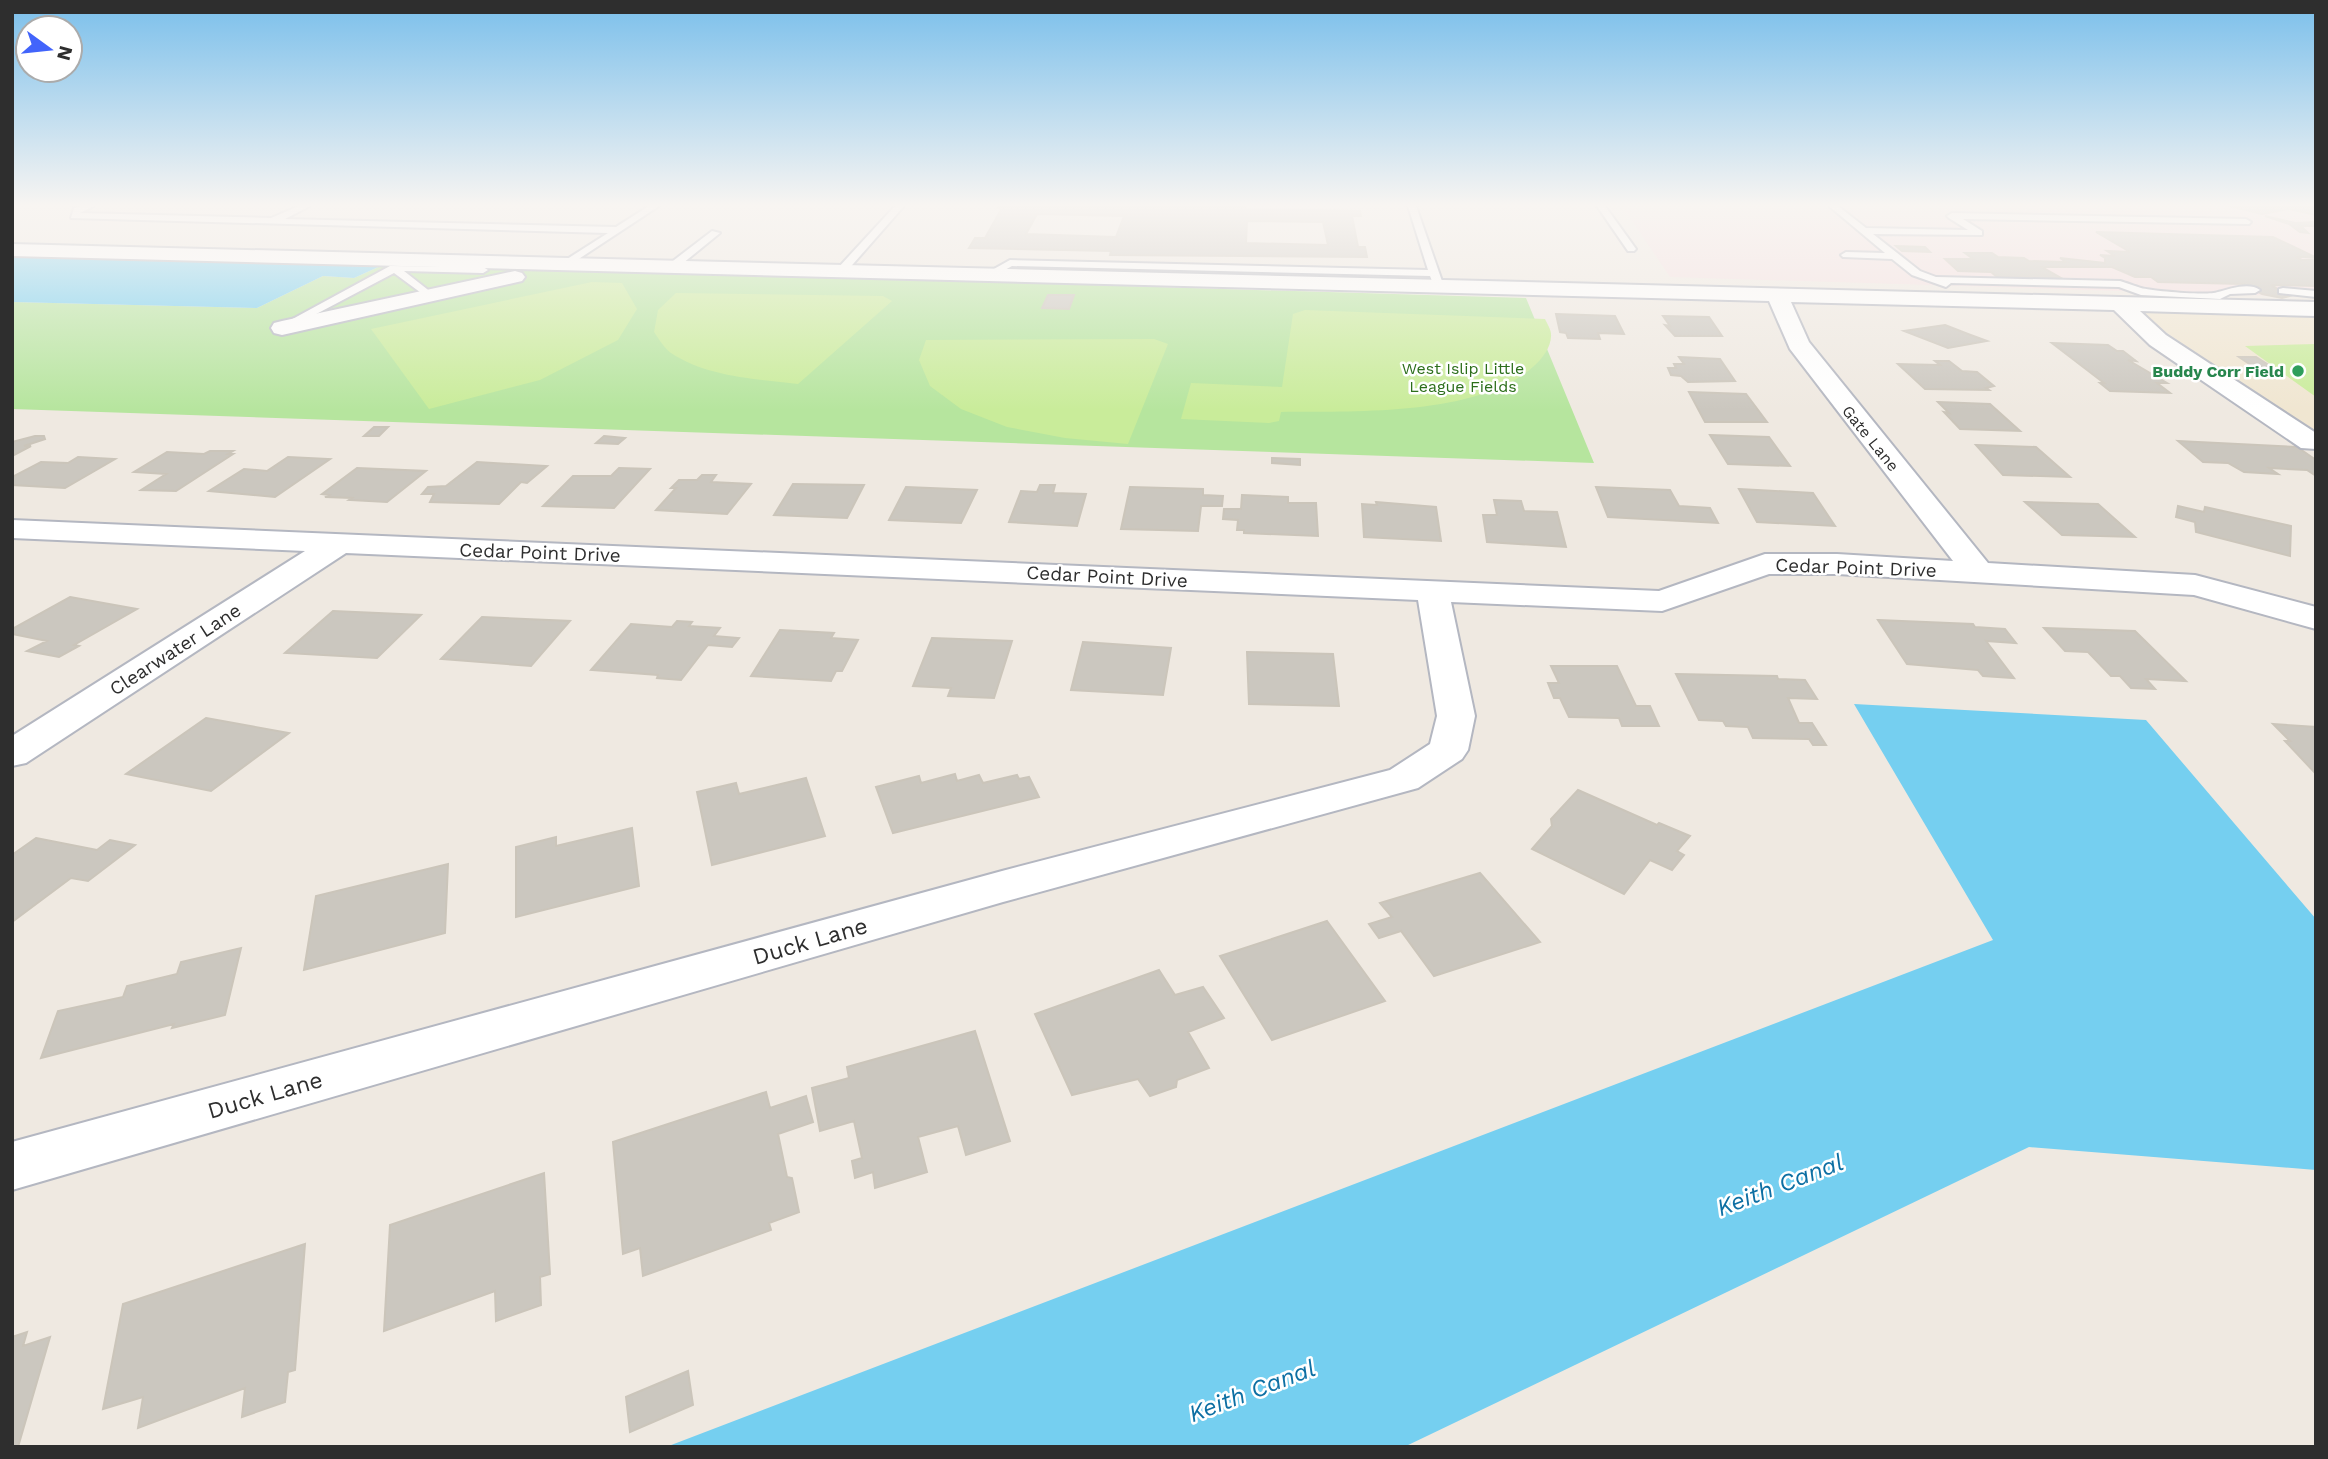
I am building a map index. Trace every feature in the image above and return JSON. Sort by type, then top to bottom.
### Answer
[{"type":"street","points":[[282,328],[527,274]]},
{"type":"street","points":[[998,274],[1436,279],[1777,295],[2316,309]]},
{"type":"street","name":"Gate Lane","points":[[1777,295],[1798,344],[1978,572]]},
{"type":"street","points":[[2120,304],[2158,340],[2311,442]]},
{"type":"street","name":"Cedar Point Drive","points":[[12,529],[1662,601],[1765,564],[1837,564],[2194,585],[2316,619]]},
{"type":"street","name":"Clearwater Lane","points":[[12,754],[338,544]]},
{"type":"street","name":"Duck Lane","points":[[12,1166],[988,891],[1404,779],[1448,750],[1456,716],[1441,650],[1433,592]]},
{"type":"lane","points":[[282,328],[384,274]]},
{"type":"lane","points":[[403,274],[428,295]]},
{"type":"lane","points":[[1434,274],[1436,279]]},
{"type":"lane","points":[[1916,274],[1985,300]]},
{"type":"lane","points":[[1916,274],[1922,285],[1960,300]]},
{"type":"lane","points":[[1936,280],[2120,284],[2141,292],[2179,295],[2220,296],[2228,292],[2255,290]]},
{"type":"lane","points":[[2283,291],[2316,294]]},
{"type":"shaded area","points":[[1668,274],[2316,274],[2316,297],[1670,277]]},
{"type":"shaded area","points":[[2135,311],[2316,316],[2316,435]]},
{"type":"green space","name":"West Islip Little League Fields","points":[[363,274],[723,274],[1526,298],[1594,463],[12,409],[12,302],[257,308],[323,276],[354,278]]},
{"type":"green space","points":[[592,282],[622,283],[637,309],[618,340],[540,380],[429,409],[371,329]]},
{"type":"green space","points":[[676,293],[883,296],[892,301],[798,384],[716,372],[671,353],[654,332],[658,310]]},
{"type":"green space","points":[[1305,310],[1545,319],[1551,339],[1546,352],[1537,363],[1510,383],[1481,395],[1448,403],[1343,412],[1281,412],[1279,421],[1269,423],[1181,419],[1191,383],[1282,387],[1293,314]]},
{"type":"green space","points":[[1154,339],[1168,344],[1128,444],[1065,438],[1007,427],[961,409],[930,386],[919,360],[926,340]]},
{"type":"green space","name":"Buddy Corr Field","points":[[2316,344],[2316,397],[2245,346]]},
{"type":"water","points":[[12,274],[363,274],[354,278],[323,276],[257,308],[12,302]]},
{"type":"water","name":"Keith Canal","points":[[1854,704],[2146,720],[2316,919],[2316,1170],[2029,1147],[1404,1447],[666,1447],[1993,940]]},
{"type":"building","points":[[1994,274],[2054,274],[2063,279],[1997,277]]},
{"type":"building","points":[[2128,274],[2316,274],[2316,286],[2271,285],[2290,296],[2282,298],[2262,294],[2244,284],[2158,282],[2151,277]]},
{"type":"building","points":[[1048,295],[1074,295],[1069,309],[1042,308]]},
{"type":"building","points":[[1556,314],[1615,316],[1624,334],[1598,333],[1600,339],[1568,338],[1566,333],[1560,332]]},
{"type":"building","points":[[1663,316],[1709,317],[1722,336],[1675,336],[1665,325],[1670,326]]},
{"type":"building","points":[[1945,325],[1987,341],[1948,348],[1904,331]]},
{"type":"building","points":[[2052,343],[2108,345],[2117,351],[2123,351],[2136,361],[2128,360],[2167,383],[2157,383],[2170,393],[2110,391],[2100,383],[2104,383]]},
{"type":"building","points":[[1679,357],[1720,359],[1735,381],[1688,382],[1681,376],[1671,375],[1668,368],[1676,368],[1674,364],[1684,364]]},
{"type":"building","points":[[2239,357],[2256,357],[2278,371],[2260,371]]},
{"type":"building","points":[[1935,361],[1949,361],[1962,371],[1977,372],[1994,386],[1986,388],[1989,390],[1925,389],[1898,364],[1940,365]]},
{"type":"building","points":[[1689,392],[1746,394],[1767,422],[1705,422]]},
{"type":"building","points":[[1938,402],[1990,404],[2020,431],[1960,429]]},
{"type":"building","points":[[374,427],[388,427],[379,436],[364,436]]},
{"type":"building","points":[[1710,435],[1769,437],[1790,466],[1728,464]]},
{"type":"building","points":[[44,436],[45,439],[24,446],[31,446],[12,456],[12,442]]},
{"type":"building","points":[[604,436],[625,438],[618,444],[596,443]]},
{"type":"building","points":[[2178,441],[2297,447],[2316,460],[2316,476],[2307,470],[2269,468],[2278,474],[2244,472],[2228,463],[2203,462]]},
{"type":"building","points":[[1976,445],[2036,447],[2070,477],[2003,475]]},
{"type":"building","points":[[210,451],[233,451],[228,454],[233,454],[176,491],[141,490],[166,474],[134,472],[167,452],[204,454]]},
{"type":"building","points":[[78,457],[115,459],[65,488],[12,485],[12,477],[41,462],[68,463]]},
{"type":"building","points":[[288,457],[330,459],[275,497],[209,491],[244,469],[267,471]]},
{"type":"building","points":[[1272,458],[1300,459],[1300,465],[1272,463]]},
{"type":"building","points":[[477,462],[547,466],[527,483],[521,482],[499,504],[430,502],[434,494],[422,494],[428,487],[446,486]]},
{"type":"building","points":[[357,468],[426,471],[387,502],[349,500],[352,498],[325,497],[329,495],[322,494]]},
{"type":"building","points":[[619,468],[650,469],[614,508],[543,506],[573,476],[611,476]]},
{"type":"building","points":[[702,475],[716,475],[711,482],[751,484],[727,514],[656,510],[676,488],[671,488],[679,480],[697,480]]},
{"type":"building","points":[[793,484],[864,485],[847,518],[774,515]]},
{"type":"building","points":[[1040,485],[1055,485],[1053,493],[1086,494],[1077,526],[1009,522],[1021,491],[1037,492]]},
{"type":"building","points":[[906,487],[977,490],[961,523],[889,520]]},
{"type":"building","points":[[1130,487],[1203,489],[1203,495],[1223,496],[1222,506],[1201,506],[1198,531],[1121,529]]},
{"type":"building","points":[[1596,487],[1670,490],[1679,506],[1710,508],[1718,523],[1608,517]]},
{"type":"building","points":[[1739,489],[1813,493],[1835,526],[1757,522]]},
{"type":"building","points":[[1242,495],[1288,497],[1288,503],[1316,503],[1318,536],[1244,533],[1244,530],[1237,530],[1238,520],[1223,519],[1224,509],[1241,509]]},
{"type":"building","points":[[1494,500],[1521,501],[1524,511],[1557,512],[1566,547],[1487,542],[1483,515],[1497,515]]},
{"type":"building","points":[[1376,502],[1436,507],[1441,541],[1364,537],[1362,504],[1377,505]]},
{"type":"building","points":[[2025,502],[2098,504],[2135,537],[2062,535]]},
{"type":"building","points":[[2178,506],[2204,512],[2205,507],[2291,526],[2290,556],[2196,532],[2195,522],[2176,517]]},
{"type":"building","points":[[70,597],[137,609],[74,645],[79,646],[59,657],[27,651],[47,641],[12,634],[12,629]]},
{"type":"building","points":[[333,611],[421,615],[377,658],[285,653]]},
{"type":"building","points":[[482,617],[570,621],[531,666],[441,659]]},
{"type":"building","points":[[1878,620],[1973,624],[1975,627],[2005,629],[2016,643],[1986,641],[2014,678],[1983,676],[1978,670],[1907,664]]},
{"type":"building","points":[[677,621],[692,622],[689,626],[720,628],[714,636],[739,638],[732,647],[708,645],[681,680],[657,678],[658,675],[591,670],[631,624],[672,627]]},
{"type":"building","points":[[2044,628],[2135,631],[2186,681],[2146,679],[2155,689],[2131,688],[2120,676],[2111,676],[2088,652],[2065,651]]},
{"type":"building","points":[[780,630],[834,633],[831,638],[858,640],[842,671],[836,671],[831,681],[751,676]]},
{"type":"building","points":[[932,638],[1012,641],[994,698],[948,696],[951,688],[913,686]]},
{"type":"building","points":[[1083,642],[1171,648],[1163,695],[1071,690]]},
{"type":"building","points":[[1247,652],[1333,654],[1339,706],[1249,704]]},
{"type":"building","points":[[1551,666],[1617,666],[1636,706],[1650,706],[1659,726],[1622,726],[1619,718],[1569,717],[1560,698],[1554,698],[1548,683],[1559,683]]},
{"type":"building","points":[[1676,674],[1777,676],[1778,679],[1805,680],[1817,699],[1788,698],[1799,723],[1812,723],[1826,745],[1813,745],[1809,739],[1753,738],[1748,727],[1726,726],[1723,721],[1699,720]]},
{"type":"building","points":[[206,718],[289,733],[211,791],[126,774]]},
{"type":"building","points":[[2273,724],[2316,727],[2316,774],[2285,741],[2290,741]]},
{"type":"building","points":[[955,774],[957,781],[979,775],[983,783],[1017,775],[1019,779],[1029,777],[1039,797],[893,833],[876,787],[919,776],[921,783]]},
{"type":"building","points":[[806,778],[825,836],[712,865],[697,792],[736,783],[739,794]]},
{"type":"building","points":[[1578,790],[1657,825],[1659,823],[1690,836],[1677,851],[1684,855],[1672,870],[1650,860],[1624,894],[1532,849],[1552,826],[1551,819]]},
{"type":"building","points":[[632,828],[639,886],[516,917],[516,847],[556,837],[556,846]]},
{"type":"building","points":[[36,838],[97,850],[110,840],[135,845],[88,881],[71,878],[12,922],[12,855]]},
{"type":"building","points":[[448,864],[445,933],[304,970],[316,896]]},
{"type":"building","points":[[1480,873],[1540,942],[1434,976],[1401,931],[1379,938],[1369,924],[1392,917],[1380,903]]},
{"type":"building","points":[[1327,921],[1385,1001],[1272,1040],[1220,956]]},
{"type":"building","points":[[241,948],[225,1015],[172,1028],[174,1024],[41,1058],[58,1011],[123,997],[127,986],[177,974],[181,962]]},
{"type":"building","points":[[1159,970],[1175,995],[1203,987],[1224,1018],[1188,1032],[1209,1068],[1177,1080],[1176,1087],[1150,1096],[1138,1079],[1072,1095],[1035,1014]]},
{"type":"building","points":[[975,1031],[1010,1141],[966,1155],[958,1126],[918,1137],[927,1172],[875,1188],[873,1172],[855,1178],[852,1161],[862,1158],[854,1121],[820,1131],[812,1088],[849,1078],[847,1067]]},
{"type":"building","points":[[766,1092],[770,1108],[806,1096],[813,1122],[778,1134],[787,1177],[792,1178],[799,1212],[769,1223],[771,1230],[643,1276],[640,1248],[623,1254],[613,1142]]},
{"type":"building","points":[[544,1173],[550,1274],[540,1277],[541,1305],[496,1321],[495,1291],[384,1331],[390,1225]]},
{"type":"building","points":[[305,1244],[295,1370],[288,1372],[285,1402],[242,1417],[245,1388],[138,1428],[143,1397],[103,1409],[123,1304]]},
{"type":"building","points":[[27,1332],[23,1346],[50,1337],[18,1447],[12,1447],[12,1337]]},
{"type":"building","points":[[688,1371],[693,1405],[630,1432],[626,1397]]},
{"type":"place","name":"Buddy Corr Field","points":[[2298,371]]}]
